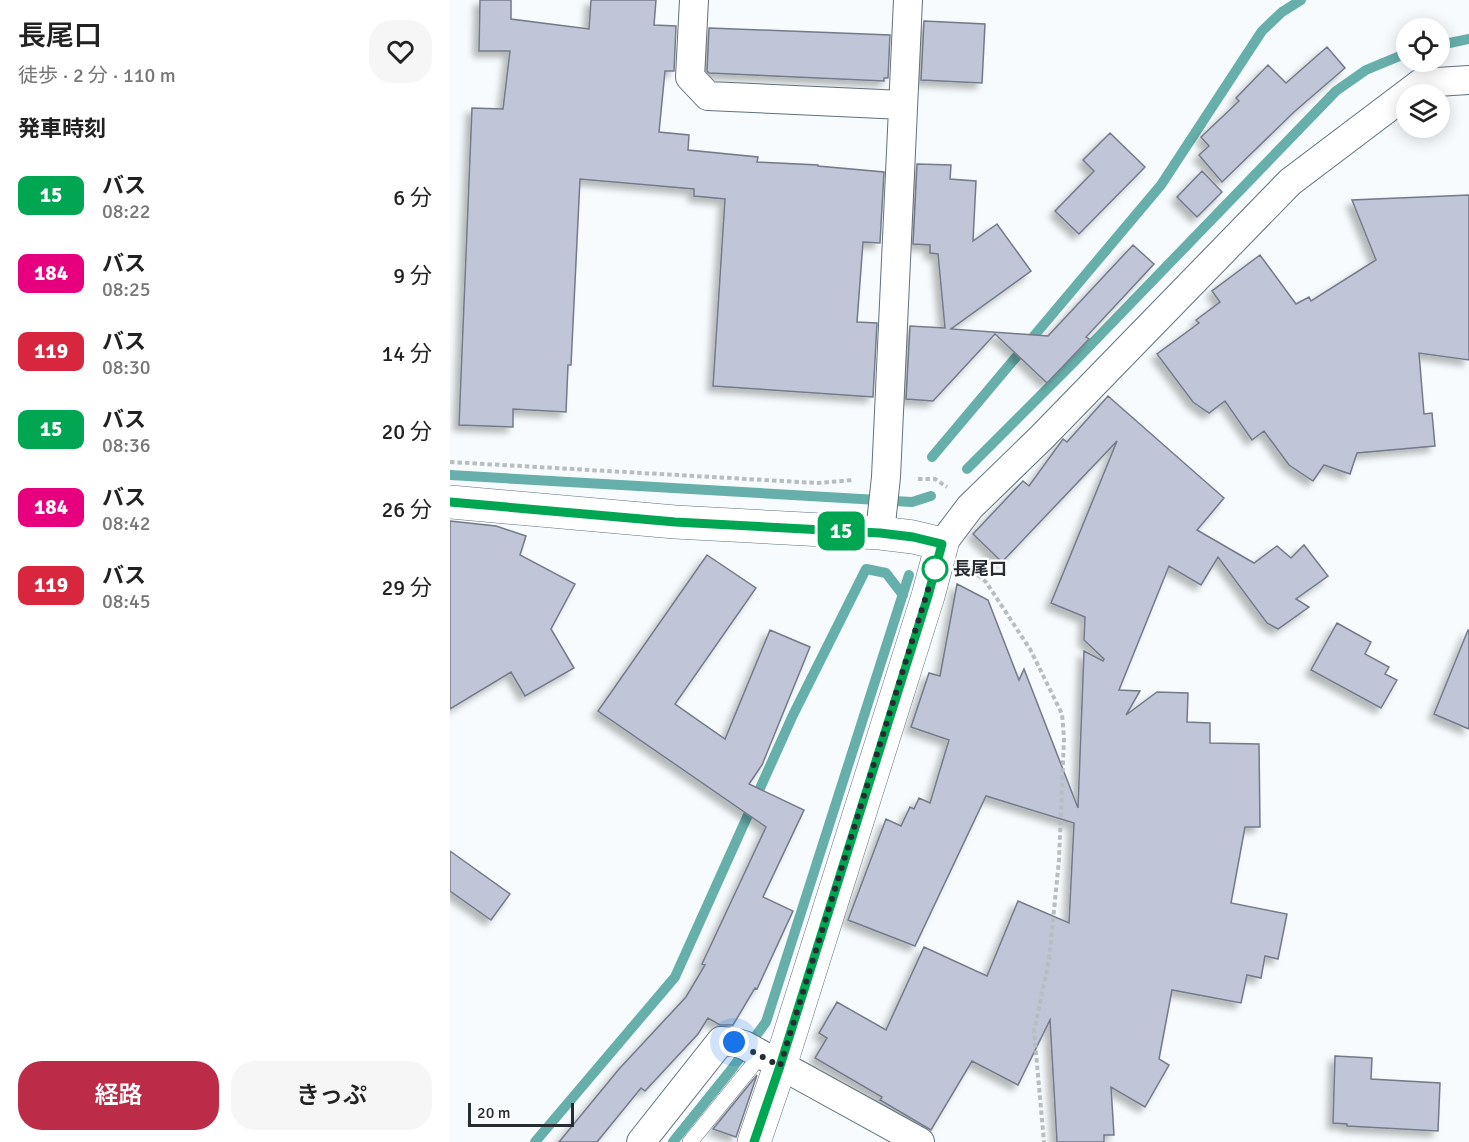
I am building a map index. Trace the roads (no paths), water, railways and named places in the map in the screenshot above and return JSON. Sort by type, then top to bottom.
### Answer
[{"type":"main road","points":[[450,502],[675,522],[883,503],[913,537],[942,544],[928,596],[770,1060],[754,1142]]},
{"type":"street","points":[[694,0],[690,77],[708,96],[903,105]]},
{"type":"street","points":[[883,503],[908,0]]},
{"type":"street","points":[[942,544],[970,507],[1042,437],[1290,182],[1421,83],[1469,80]]},
{"type":"street","points":[[641,1142],[721,1041],[734,1042],[770,1060],[920,1142]]},
{"type":"lane","points":[[690,1142],[770,1060]]},
{"type":"waterway","points":[[932,457],[1161,185],[1262,31],[1282,12],[1301,0]]},
{"type":"waterway","points":[[1450,43],[1469,39]]},
{"type":"waterway","points":[[967,469],[1075,361],[1336,91],[1366,70],[1396,58]]},
{"type":"waterway","points":[[450,475],[912,502],[931,496]]},
{"type":"waterway","points":[[535,1142],[675,977],[793,715],[866,569],[886,573],[903,595]]},
{"type":"waterway","points":[[673,1142],[766,1022],[909,575]]},
{"type":"place","name":"長尾口","points":[[935,569]]}]
